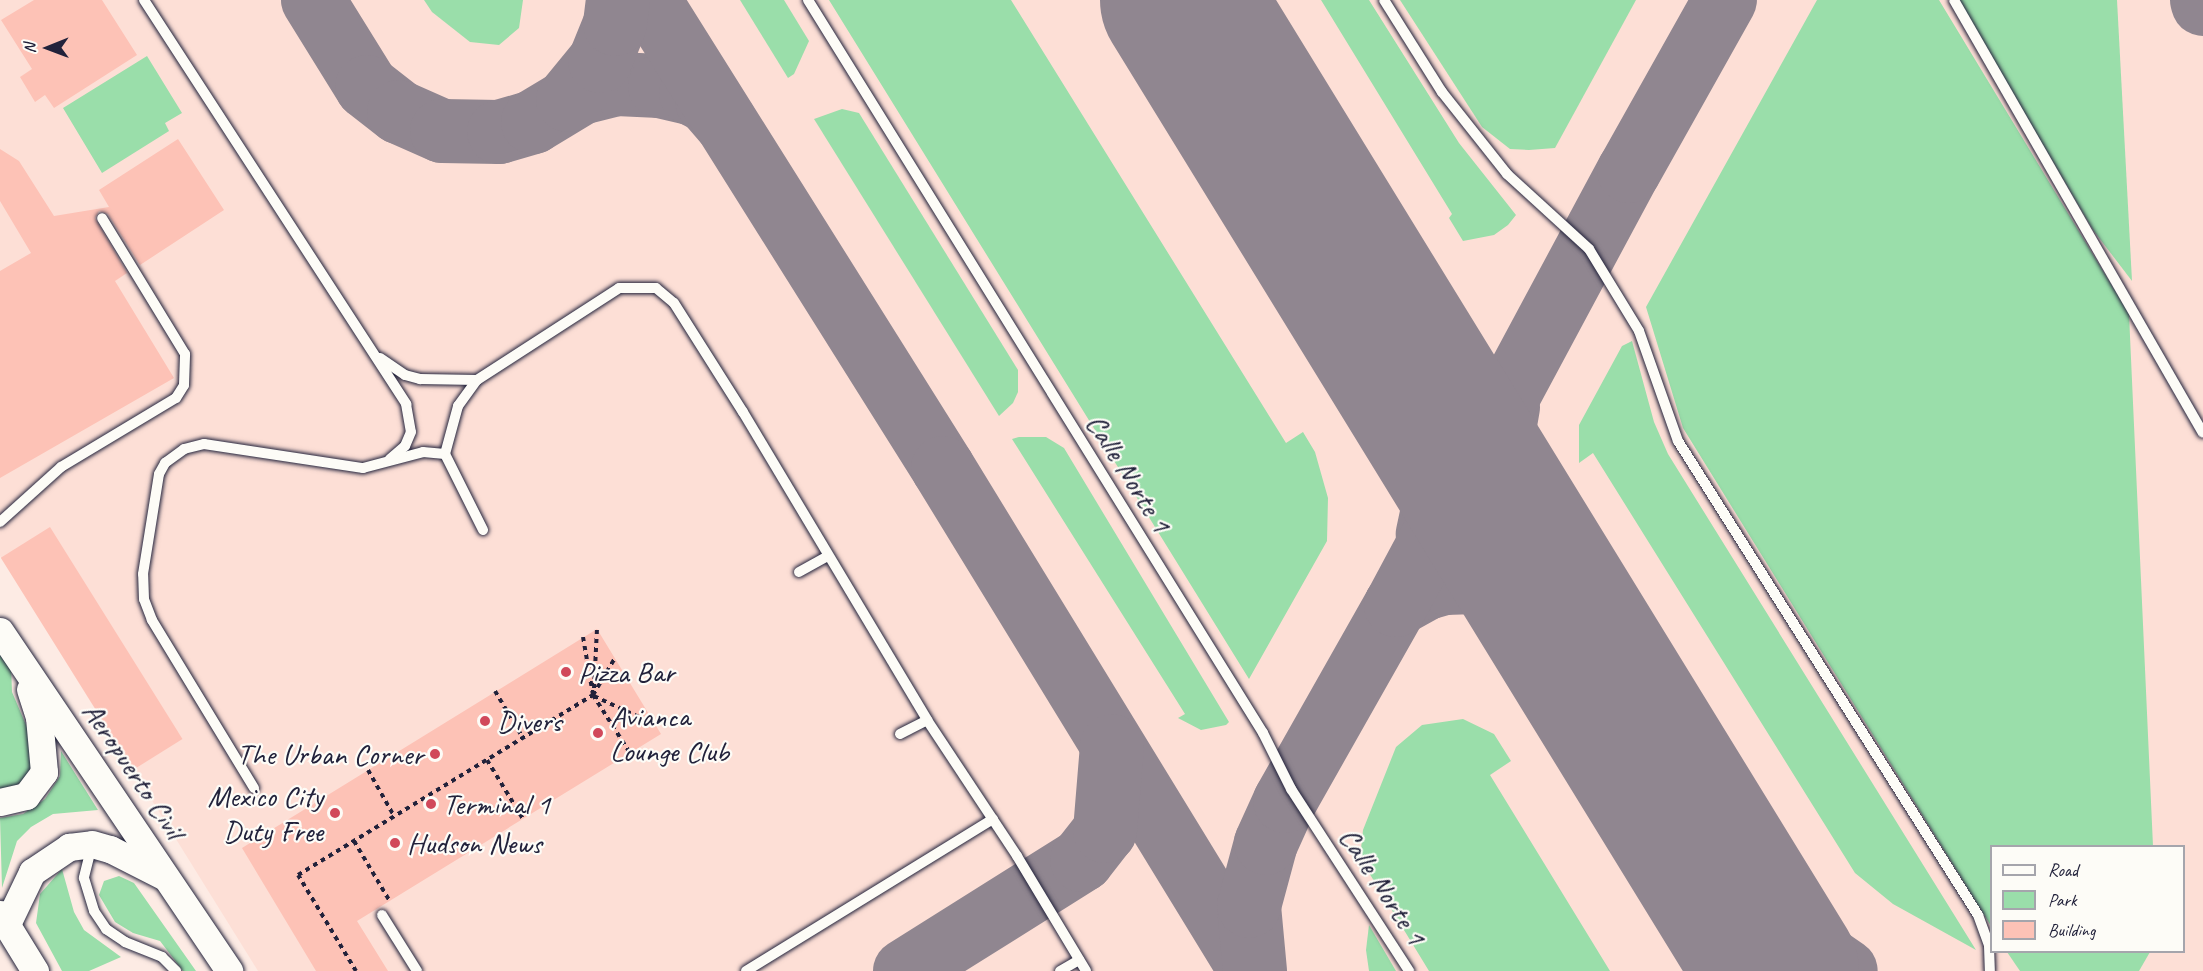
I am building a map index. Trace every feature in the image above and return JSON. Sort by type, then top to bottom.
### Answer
[{"type":"street","points":[[0,802],[26,796],[44,772],[39,717],[6,639]]},
{"type":"street","name":"Aeropuerto Civil","points":[[6,639],[229,971]]},
{"type":"street","points":[[36,971],[3,919],[24,883],[44,861],[69,847],[92,844],[122,854],[167,879]]},
{"type":"lane","points":[[144,0],[406,404],[411,432],[405,447],[384,464]]},
{"type":"lane","name":"Calle Norte 1","points":[[808,0],[1263,733],[1291,789],[1409,971]]},
{"type":"lane","points":[[1384,0],[1442,92],[1508,174],[1589,249],[1639,331],[1678,441],[1978,915],[1989,946],[1990,971]]},
{"type":"lane","points":[[1954,0],[2203,433]]},
{"type":"lane","points":[[0,522],[61,467],[176,398],[184,385],[185,354],[102,218]]},
{"type":"lane","points":[[483,530],[444,454],[458,406],[477,380],[619,288],[656,288],[674,303],[927,720],[993,819],[1086,971]]},
{"type":"lane","points":[[375,354],[405,375],[420,380],[477,380]]},
{"type":"lane","points":[[254,788],[152,620],[144,599],[143,574],[159,474],[178,453],[204,444],[363,468],[423,452],[444,454]]},
{"type":"lane","points":[[799,572],[828,556]]},
{"type":"lane","points":[[900,734],[927,720]]},
{"type":"lane","points":[[746,971],[993,819]]},
{"type":"lane","points":[[92,844],[84,878],[94,911],[106,929],[124,942],[162,957],[176,971]]},
{"type":"lane","points":[[382,915],[417,971]]},
{"type":"lane","points":[[1060,971],[1079,960]]},
{"type":"path","points":[[593,695],[597,629]]},
{"type":"path","points":[[583,637],[593,695],[630,753]]},
{"type":"path","points":[[356,971],[298,875],[593,695],[615,658]]},
{"type":"path","points":[[495,691],[523,738]]},
{"type":"path","points":[[593,695],[656,725]]},
{"type":"path","points":[[487,760],[523,819]]},
{"type":"path","points":[[368,770],[394,816]]},
{"type":"path","points":[[354,841],[390,901]]},
{"type":"shaded area","points":[[0,0],[2203,0],[2203,971],[258,971],[0,556]]},
{"type":"green space","points":[[424,0],[523,0],[519,28],[499,45],[470,42],[432,12]]},
{"type":"green space","points":[[740,0],[784,0],[809,41],[794,74],[788,78]]},
{"type":"green space","points":[[829,0],[1011,0],[1286,443],[1303,432],[1315,452],[1328,498],[1327,541],[1249,679]]},
{"type":"green space","points":[[1321,0],[1369,0],[1459,143],[1516,215],[1508,225],[1494,235],[1463,241],[1449,218],[1452,214]]},
{"type":"green space","points":[[1400,0],[1636,0],[1555,148],[1529,150],[1510,149],[1482,127]]},
{"type":"green space","points":[[1817,0],[1939,0],[2129,314],[2153,845],[1990,845],[1990,924],[1683,428],[1646,307]]},
{"type":"green space","points":[[1958,0],[2117,0],[2132,281],[2093,230]]},
{"type":"green space","points":[[147,56],[182,113],[165,123],[169,131],[102,173],[63,108]]},
{"type":"green space","points":[[842,109],[859,113],[1018,370],[1018,392],[1013,403],[999,416],[814,119]]},
{"type":"green space","points":[[1632,341],[1654,422],[1668,454],[1976,950],[1893,904],[1855,873],[1593,453],[1579,463],[1579,425],[1622,346]]},
{"type":"green space","points":[[1046,437],[1064,448],[1229,722],[1226,725],[1201,730],[1178,718],[1185,714],[1012,439]]},
{"type":"green space","points":[[0,650],[11,665],[12,692],[35,746],[30,774],[16,786],[0,790]]},
{"type":"green space","points":[[1463,719],[1494,734],[1511,761],[1490,775],[1610,971],[1429,971],[1360,858],[1363,830],[1396,747],[1422,725]]},
{"type":"green space","points":[[61,751],[98,810],[53,814],[31,827],[17,841],[2,888],[0,818],[23,814],[45,799],[60,776]]},
{"type":"green space","points":[[62,869],[74,912],[84,930],[121,957],[89,971],[62,971],[36,923],[40,894]]},
{"type":"green space","points":[[119,876],[134,883],[196,971],[183,971],[160,941],[133,933],[115,922],[99,895],[104,881]]},
{"type":"green space","points":[[1369,925],[1396,971],[1369,971],[1366,950]]},
{"type":"green space","points":[[2008,953],[2149,953],[2139,971],[2020,971]]},
{"type":"building","points":[[34,0],[102,0],[137,55],[54,108],[45,95],[35,102],[20,77],[32,69],[1,20]]},
{"type":"building","points":[[178,139],[224,210],[140,265],[108,214],[99,211],[95,218],[127,273],[115,281],[174,378],[0,478],[0,271],[31,253],[0,201],[0,149],[19,161],[54,216],[109,207],[99,190]]},
{"type":"building","points":[[50,527],[182,739],[133,770],[1,558]]},
{"type":"building","name":"Terminal 1","points":[[597,629],[661,734],[357,921],[388,971],[316,971],[242,848]]},
{"type":"taxiway","points":[[313,0],[367,87],[399,112],[442,131],[499,132],[533,122],[581,93],[617,84],[660,86],[691,93],[707,101],[725,122]]},
{"type":"taxiway","points":[[568,100],[600,61],[615,24],[618,0]]},
{"type":"taxiway","points":[[649,0],[943,468],[1251,971]]},
{"type":"taxiway","points":[[1255,971],[1249,906],[1266,843],[1285,801],[1396,605],[1629,171],[1725,0]]},
{"type":"taxiway","points":[[2202,0],[2203,4]]},
{"type":"taxiway","points":[[1400,354],[1432,445],[1436,495],[1428,534]]},
{"type":"taxiway","points":[[1508,407],[1501,447],[1510,511],[1529,559],[1563,619]]},
{"type":"taxiway","points":[[1396,605],[1427,588],[1445,583],[1507,581],[1537,592],[1563,619]]},
{"type":"taxiway","points":[[905,971],[1082,860],[1105,831],[1112,746]]},
{"type":"taxiway","points":[[1693,834],[1788,931],[1846,971]]},
{"type":"runway","points":[[1181,0],[1778,971]]},
{"type":"place","name":"Pizza Bar","points":[[566,672]]},
{"type":"place","name":"Divers","points":[[485,721]]},
{"type":"place","name":"Avianca Lounge Club","points":[[598,733]]},
{"type":"place","name":"The Urban Corner","points":[[435,754]]},
{"type":"place","name":"Terminal 1","points":[[431,804]]},
{"type":"place","name":"Mexico City Duty Free","points":[[335,813]]},
{"type":"place","name":"Hudson News","points":[[395,843]]}]
